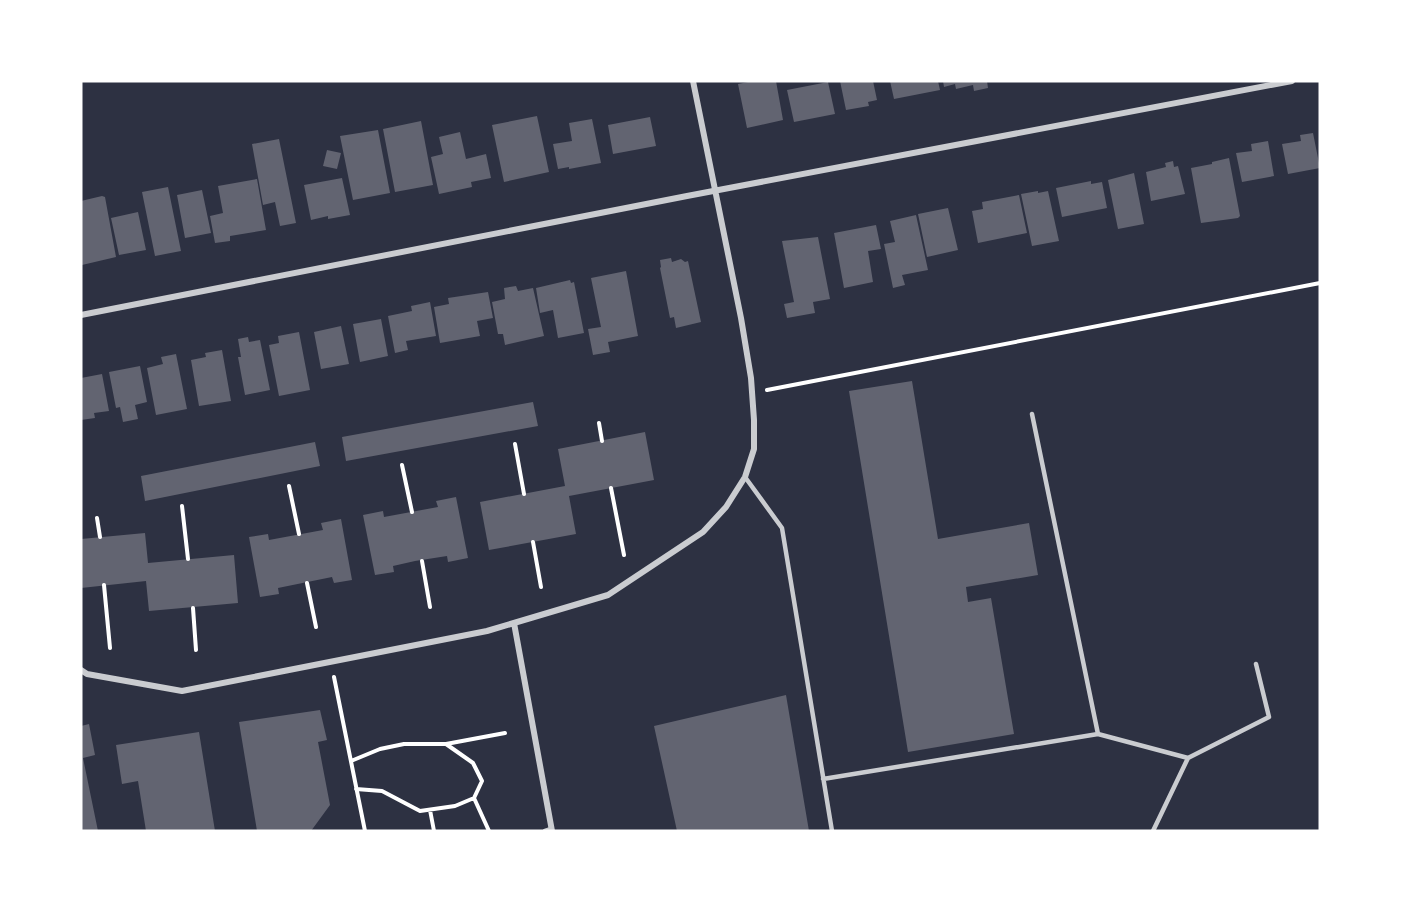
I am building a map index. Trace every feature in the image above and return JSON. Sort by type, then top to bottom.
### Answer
[{"type":"street","points":[[81,670],[87,674],[182,691],[487,631],[608,596],[703,532],[726,507],[745,477],[754,449],[754,420],[741,318],[693,81]]},
{"type":"street","points":[[81,315],[1292,81]]},
{"type":"street","points":[[514,623],[549,830]]},
{"type":"lane","points":[[1032,414],[1098,734]]},
{"type":"lane","points":[[745,477],[782,528],[832,831]]},
{"type":"lane","points":[[1153,831],[1188,758],[1269,717],[1256,664]]},
{"type":"lane","points":[[823,779],[1098,734],[1188,758]]},
{"type":"path","points":[[752,393],[1320,283]]},
{"type":"path","points":[[598,423],[602,441]]},
{"type":"path","points":[[514,444],[524,494]]},
{"type":"path","points":[[402,465],[412,512]]},
{"type":"path","points":[[289,486],[298,534]]},
{"type":"path","points":[[611,488],[624,555]]},
{"type":"path","points":[[182,506],[188,559]]},
{"type":"path","points":[[97,518],[100,537]]},
{"type":"path","points":[[533,542],[541,587]]},
{"type":"path","points":[[422,561],[430,606]]},
{"type":"path","points":[[307,583],[316,627]]},
{"type":"path","points":[[104,585],[110,648]]},
{"type":"path","points":[[193,608],[196,650]]},
{"type":"path","points":[[331,661],[365,831]]},
{"type":"path","points":[[351,761],[380,749],[404,744],[446,744],[505,733]]},
{"type":"path","points":[[356,789],[382,791],[420,811],[455,806],[474,798],[482,781],[473,763],[446,744]]},
{"type":"path","points":[[474,798],[489,831]]},
{"type":"path","points":[[430,810],[434,831]]},
{"type":"building","points":[[753,81],[776,81],[783,120],[747,128],[738,84]]},
{"type":"building","points":[[840,81],[873,81],[877,100],[868,102],[869,106],[846,110]]},
{"type":"building","points":[[890,81],[938,81],[940,90],[894,99]]},
{"type":"building","points":[[943,81],[987,81],[988,88],[974,91],[973,85],[956,89],[955,84],[944,87]]},
{"type":"building","points":[[828,82],[835,114],[794,122],[787,90]]},
{"type":"building","points":[[537,116],[549,172],[504,182],[492,125]]},
{"type":"building","points":[[650,117],[656,146],[613,154],[608,125]]},
{"type":"building","points":[[592,119],[601,163],[558,169],[553,144],[572,141],[569,123]]},
{"type":"building","points":[[421,121],[433,185],[395,192],[383,129]]},
{"type":"building","points":[[378,130],[390,193],[353,200],[340,136]]},
{"type":"building","points":[[460,132],[466,159],[486,154],[491,178],[471,182],[472,187],[439,194],[431,157],[443,154],[439,137]]},
{"type":"building","points":[[1313,133],[1320,168],[1288,174],[1282,144],[1301,141],[1300,135]]},
{"type":"building","points":[[279,139],[296,223],[280,226],[275,202],[263,205],[252,144]]},
{"type":"building","points":[[1268,141],[1274,176],[1242,182],[1236,153],[1252,151],[1251,144]]},
{"type":"building","points":[[327,150],[341,153],[337,169],[323,166]]},
{"type":"building","points":[[1229,158],[1240,216],[1201,223],[1191,168]]},
{"type":"building","points":[[1173,161],[1174,167],[1178,166],[1185,194],[1151,201],[1146,172],[1166,167],[1165,163]]},
{"type":"building","points":[[1134,173],[1144,224],[1118,229],[1108,180]]},
{"type":"building","points":[[342,178],[350,215],[328,219],[328,216],[311,220],[304,185]]},
{"type":"building","points":[[257,179],[266,230],[230,236],[230,241],[215,243],[210,216],[223,213],[218,186]]},
{"type":"building","points":[[1091,181],[1091,184],[1102,182],[1107,208],[1062,217],[1056,188]]},
{"type":"building","points":[[168,187],[181,251],[155,256],[142,192]]},
{"type":"building","points":[[202,190],[211,233],[185,238],[177,195]]},
{"type":"building","points":[[1038,191],[1038,193],[1048,191],[1059,241],[1032,246],[1021,194]]},
{"type":"building","points":[[1019,195],[1027,233],[978,243],[972,211],[983,209],[982,202]]},
{"type":"building","points":[[105,197],[116,257],[82,265],[81,201]]},
{"type":"building","points":[[948,208],[958,250],[927,257],[918,214]]},
{"type":"building","points":[[138,212],[146,250],[119,255],[111,218]]},
{"type":"building","points":[[916,215],[928,270],[902,275],[905,285],[893,288],[884,244],[895,242],[890,221]]},
{"type":"building","points":[[876,225],[881,249],[868,251],[873,282],[844,288],[834,233]]},
{"type":"building","points":[[818,237],[830,299],[813,302],[815,313],[787,318],[784,304],[794,302],[782,241]]},
{"type":"building","points":[[671,258],[672,262],[681,259],[688,261],[701,322],[676,328],[674,317],[670,318],[660,260]]},
{"type":"building","points":[[626,271],[638,336],[608,342],[610,352],[593,355],[588,329],[601,327],[591,278]]},
{"type":"building","points":[[570,280],[571,283],[574,282],[584,333],[558,338],[553,310],[540,313],[536,288]]},
{"type":"building","points":[[516,286],[518,291],[533,288],[544,336],[505,345],[503,334],[498,334],[492,302],[505,299],[504,288]]},
{"type":"building","points":[[488,292],[493,318],[477,321],[480,336],[440,343],[434,307],[449,304],[448,298]]},
{"type":"building","points":[[430,302],[436,336],[406,341],[408,350],[395,353],[388,316],[412,311],[411,306]]},
{"type":"building","points":[[381,319],[388,356],[360,362],[353,324]]},
{"type":"building","points":[[341,326],[349,364],[321,369],[314,332]]},
{"type":"building","points":[[299,332],[310,390],[279,396],[269,345],[279,343],[278,336]]},
{"type":"building","points":[[248,337],[249,342],[260,340],[270,390],[245,395],[238,357],[241,357],[238,339]]},
{"type":"building","points":[[222,350],[231,401],[199,406],[191,360],[206,357],[205,353]]},
{"type":"building","points":[[176,354],[187,409],[156,415],[147,368],[163,364],[161,357]]},
{"type":"building","points":[[140,366],[147,402],[135,405],[138,419],[123,422],[120,407],[116,408],[109,372]]},
{"type":"building","points":[[102,374],[109,411],[94,413],[95,418],[81,420],[81,378]]},
{"type":"building","points":[[912,381],[938,539],[1029,523],[1038,575],[966,587],[968,602],[991,598],[1014,734],[908,752],[849,391]]},
{"type":"building","points":[[533,402],[538,426],[346,461],[342,437]]},
{"type":"building","points":[[645,432],[654,480],[569,496],[576,534],[489,550],[480,502],[565,486],[558,449]]},
{"type":"building","points":[[315,442],[320,466],[145,501],[141,476]]},
{"type":"building","points":[[456,497],[468,558],[448,562],[447,556],[415,561],[393,566],[394,572],[375,575],[363,515],[383,511],[384,517],[438,507],[436,501]]},
{"type":"building","points":[[341,519],[352,580],[334,583],[332,577],[278,588],[279,594],[260,597],[249,537],[268,534],[269,540],[323,530],[321,523]]},
{"type":"building","points":[[145,533],[148,563],[234,555],[238,603],[149,611],[146,581],[81,588],[81,539]]},
{"type":"building","points":[[786,695],[809,831],[677,831],[654,726]]},
{"type":"building","points":[[320,710],[327,740],[318,742],[330,805],[311,831],[257,831],[239,722]]},
{"type":"building","points":[[89,724],[95,755],[83,758],[98,831],[81,831],[81,726]]},
{"type":"building","points":[[199,732],[215,831],[146,831],[138,781],[122,784],[116,745]]}]
